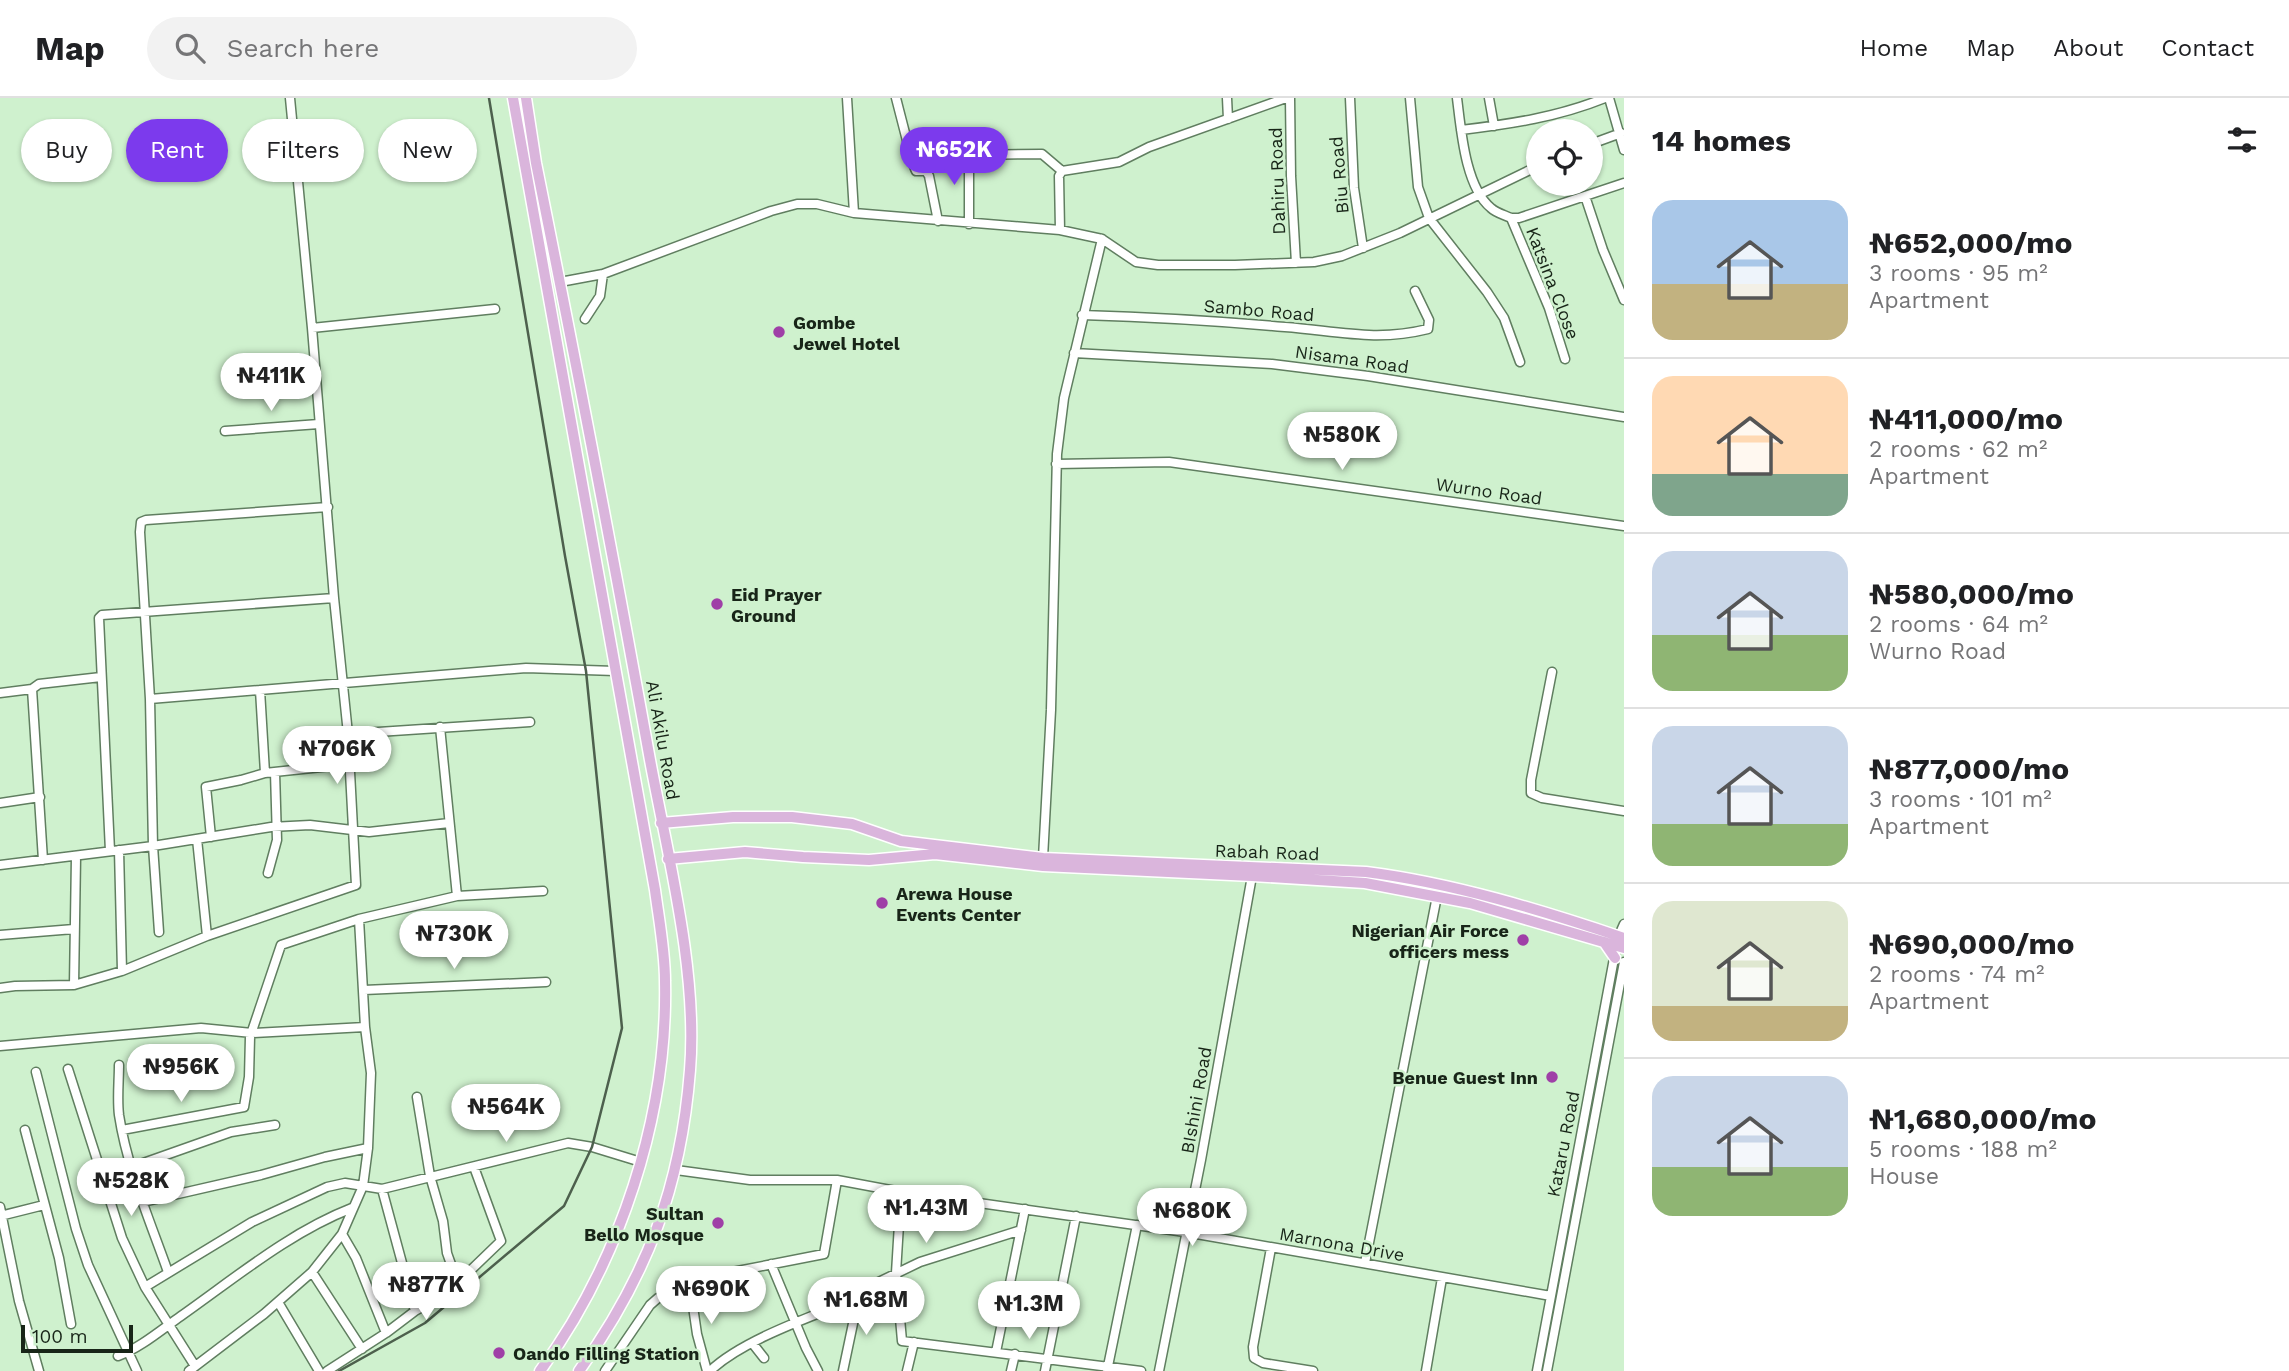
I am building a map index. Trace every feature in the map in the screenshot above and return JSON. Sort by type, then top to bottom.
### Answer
[{"type":"main road","points":[[514,101],[526,100]]},
{"type":"main road","name":"Ali Akilu Road","points":[[526,100],[662,823],[687,965],[692,1032],[688,1088],[676,1170],[663,1213],[640,1270],[579,1371]]},
{"type":"main road","name":"Ali Akilu Road","points":[[514,101],[655,891],[665,979],[662,1058],[646,1148],[608,1250],[585,1300],[540,1371]]},
{"type":"main road","name":"Rabah Road","points":[[662,823],[733,817],[792,817],[852,824],[901,841],[1043,858],[1366,872],[1490,898],[1621,942]]},
{"type":"main road","name":"Rabah Road","points":[[668,859],[745,852],[803,858],[869,860],[935,854],[1043,866],[1365,883],[1437,896],[1498,911],[1604,942],[1621,942]]},
{"type":"main road","points":[[1604,942],[1619,960]]},
{"type":"street","points":[[0,988],[74,985],[122,971],[207,936],[356,885],[344,684],[290,98]]},
{"type":"street","points":[[847,98],[854,213]]},
{"type":"street","points":[[896,98],[913,164],[916,171],[926,171],[929,176],[938,221]]},
{"type":"street","points":[[1227,98],[1228,119]]},
{"type":"street","points":[[969,224],[969,155],[1042,154],[1062,171],[1119,162],[1149,147],[1288,98]]},
{"type":"street","name":"Dahiru Road","points":[[1288,98],[1296,262]]},
{"type":"street","name":"Biu Road","points":[[1350,98],[1354,188],[1363,248]]},
{"type":"street","points":[[1410,98],[1418,187],[1429,218],[1504,318],[1520,362]]},
{"type":"street","points":[[1457,98],[1471,175],[1480,194],[1491,208],[1511,218],[1520,218],[1585,196],[1603,250],[1624,300]]},
{"type":"street","points":[[1489,98],[1494,126]]},
{"type":"street","points":[[1461,131],[1562,114],[1607,98],[1622,132],[1624,150]]},
{"type":"street","points":[[1603,139],[1622,132]]},
{"type":"street","points":[[1060,230],[1059,176],[1062,171]]},
{"type":"street","points":[[560,282],[603,274],[771,211],[797,204],[817,204],[854,213],[1060,230],[1102,239],[1136,262],[1158,265],[1296,262],[1333,258],[1363,248],[1526,172]]},
{"type":"street","points":[[1603,190],[1624,183]]},
{"type":"street","name":"Katsina Close","points":[[1511,218],[1549,308],[1565,359]]},
{"type":"street","points":[[1043,858],[1051,710],[1056,464],[1064,398],[1102,239]]},
{"type":"street","points":[[585,319],[600,296],[603,274]]},
{"type":"street","name":"Sambo Road","points":[[1082,315],[1213,321],[1375,337],[1409,334],[1428,329],[1430,326],[1415,291]]},
{"type":"street","points":[[312,328],[495,309]]},
{"type":"street","name":"Nisama Road","points":[[1074,353],[1272,364],[1368,376],[1624,417]]},
{"type":"street","points":[[225,431],[319,424]]},
{"type":"street","name":"Wurno Road","points":[[1056,464],[1168,462],[1624,526]]},
{"type":"street","points":[[159,932],[153,846],[141,522],[328,507]]},
{"type":"street","points":[[122,971],[99,618],[102,615],[334,598]]},
{"type":"street","points":[[149,699],[526,668],[615,671]]},
{"type":"street","points":[[1552,672],[1531,780],[1531,793],[1538,797],[1624,811]]},
{"type":"street","points":[[0,693],[32,689],[38,684],[101,677]]},
{"type":"street","points":[[32,689],[43,860]]},
{"type":"street","points":[[260,690],[265,773]]},
{"type":"street","points":[[348,734],[530,722]]},
{"type":"street","points":[[440,727],[457,896]]},
{"type":"street","points":[[211,837],[205,787],[265,773],[350,764]]},
{"type":"street","points":[[268,873],[277,840],[275,772]]},
{"type":"street","points":[[0,803],[40,797]]},
{"type":"street","points":[[0,865],[76,857],[275,827],[310,825],[369,832],[449,824]]},
{"type":"street","points":[[197,839],[207,936]]},
{"type":"street","points":[[74,985],[76,857]]},
{"type":"street","name":"BIshini Road","points":[[1158,1371],[1201,1160],[1252,876]]},
{"type":"street","points":[[122,1130],[242,1109],[245,1105],[252,1033],[281,945],[359,919],[457,896],[544,891]]},
{"type":"street","points":[[1366,1264],[1437,896]]},
{"type":"street","points":[[68,1069],[122,1238],[145,1287],[192,1369],[312,1272],[342,1234],[363,1186],[369,1148],[371,1073],[365,1027],[359,919]]},
{"type":"street","name":"Kataru Road","points":[[1547,1371],[1624,924]]},
{"type":"street","points":[[0,935],[74,929]]},
{"type":"street","name":"Kataru Road","points":[[1537,1371],[1619,960]]},
{"type":"street","points":[[364,990],[545,982]]},
{"type":"street","points":[[0,1046],[201,1028],[252,1033],[365,1027]]},
{"type":"street","points":[[119,1065],[119,1112],[122,1130],[143,1202],[168,1272]]},
{"type":"street","points":[[36,1072],[69,1203],[88,1265],[137,1371]]},
{"type":"street","points":[[417,1097],[430,1176],[443,1221],[447,1253],[458,1284]]},
{"type":"street","points":[[132,1167],[231,1132],[275,1125]]},
{"type":"street","points":[[25,1130],[59,1258],[71,1324]]},
{"type":"street","points":[[145,1287],[253,1222],[327,1187],[345,1184],[382,1189],[568,1143],[592,1147],[641,1162]]},
{"type":"street","points":[[143,1202],[369,1148]]},
{"type":"street","points":[[327,1371],[458,1284],[501,1241],[474,1167]]},
{"type":"street","name":"Marnona Drive","points":[[676,1170],[750,1180],[837,1180],[901,1192],[1185,1232],[1551,1296]]},
{"type":"street","points":[[605,1371],[650,1305],[658,1298],[722,1274],[824,1254],[837,1180]]},
{"type":"street","points":[[382,1189],[415,1311]]},
{"type":"street","points":[[901,1192],[896,1273],[902,1341],[1048,1358],[1107,1369],[1141,1371]]},
{"type":"street","points":[[39,1371],[19,1301],[1,1213],[44,1205]]},
{"type":"street","points":[[118,1356],[127,1353],[169,1325],[276,1249],[336,1214],[352,1208]]},
{"type":"street","points":[[996,1352],[1025,1209]]},
{"type":"street","points":[[1045,1371],[1076,1216]]},
{"type":"street","points":[[1107,1369],[1138,1225]]},
{"type":"street","points":[[843,1371],[854,1325],[855,1299],[860,1291],[943,1254],[1021,1230]]},
{"type":"street","points":[[342,1234],[356,1258],[386,1333]]},
{"type":"street","points":[[1271,1248],[1254,1358],[1263,1363],[1313,1371]]},
{"type":"street","points":[[771,1264],[794,1323],[818,1371]]},
{"type":"street","points":[[312,1272],[362,1349]]},
{"type":"street","points":[[1426,1371],[1442,1278]]},
{"type":"street","points":[[690,1286],[697,1334],[708,1371],[732,1355],[794,1323],[855,1299]]},
{"type":"street","points":[[278,1302],[319,1371]]},
{"type":"street","points":[[907,1371],[914,1342]]},
{"type":"street","points":[[752,1344],[764,1358]]},
{"type":"street","points":[[1012,1371],[1015,1354]]},
{"type":"railway","points":[[339,1371],[425,1323],[564,1206],[592,1147],[622,1028],[586,671],[489,98]]},
{"type":"place","name":"Gombe Jewel Hotel","points":[[779,332]]},
{"type":"place","name":"Eid Prayer Ground","points":[[717,604]]},
{"type":"place","name":"Arewa House Events Center","points":[[882,903]]},
{"type":"place","name":"Nigerian Air Force officers mess","points":[[1523,940]]},
{"type":"place","name":"Benue Guest Inn","points":[[1552,1077]]},
{"type":"place","name":"Sultan Bello Mosque","points":[[718,1223]]},
{"type":"place","name":"Oando Filling Station","points":[[499,1353]]}]
